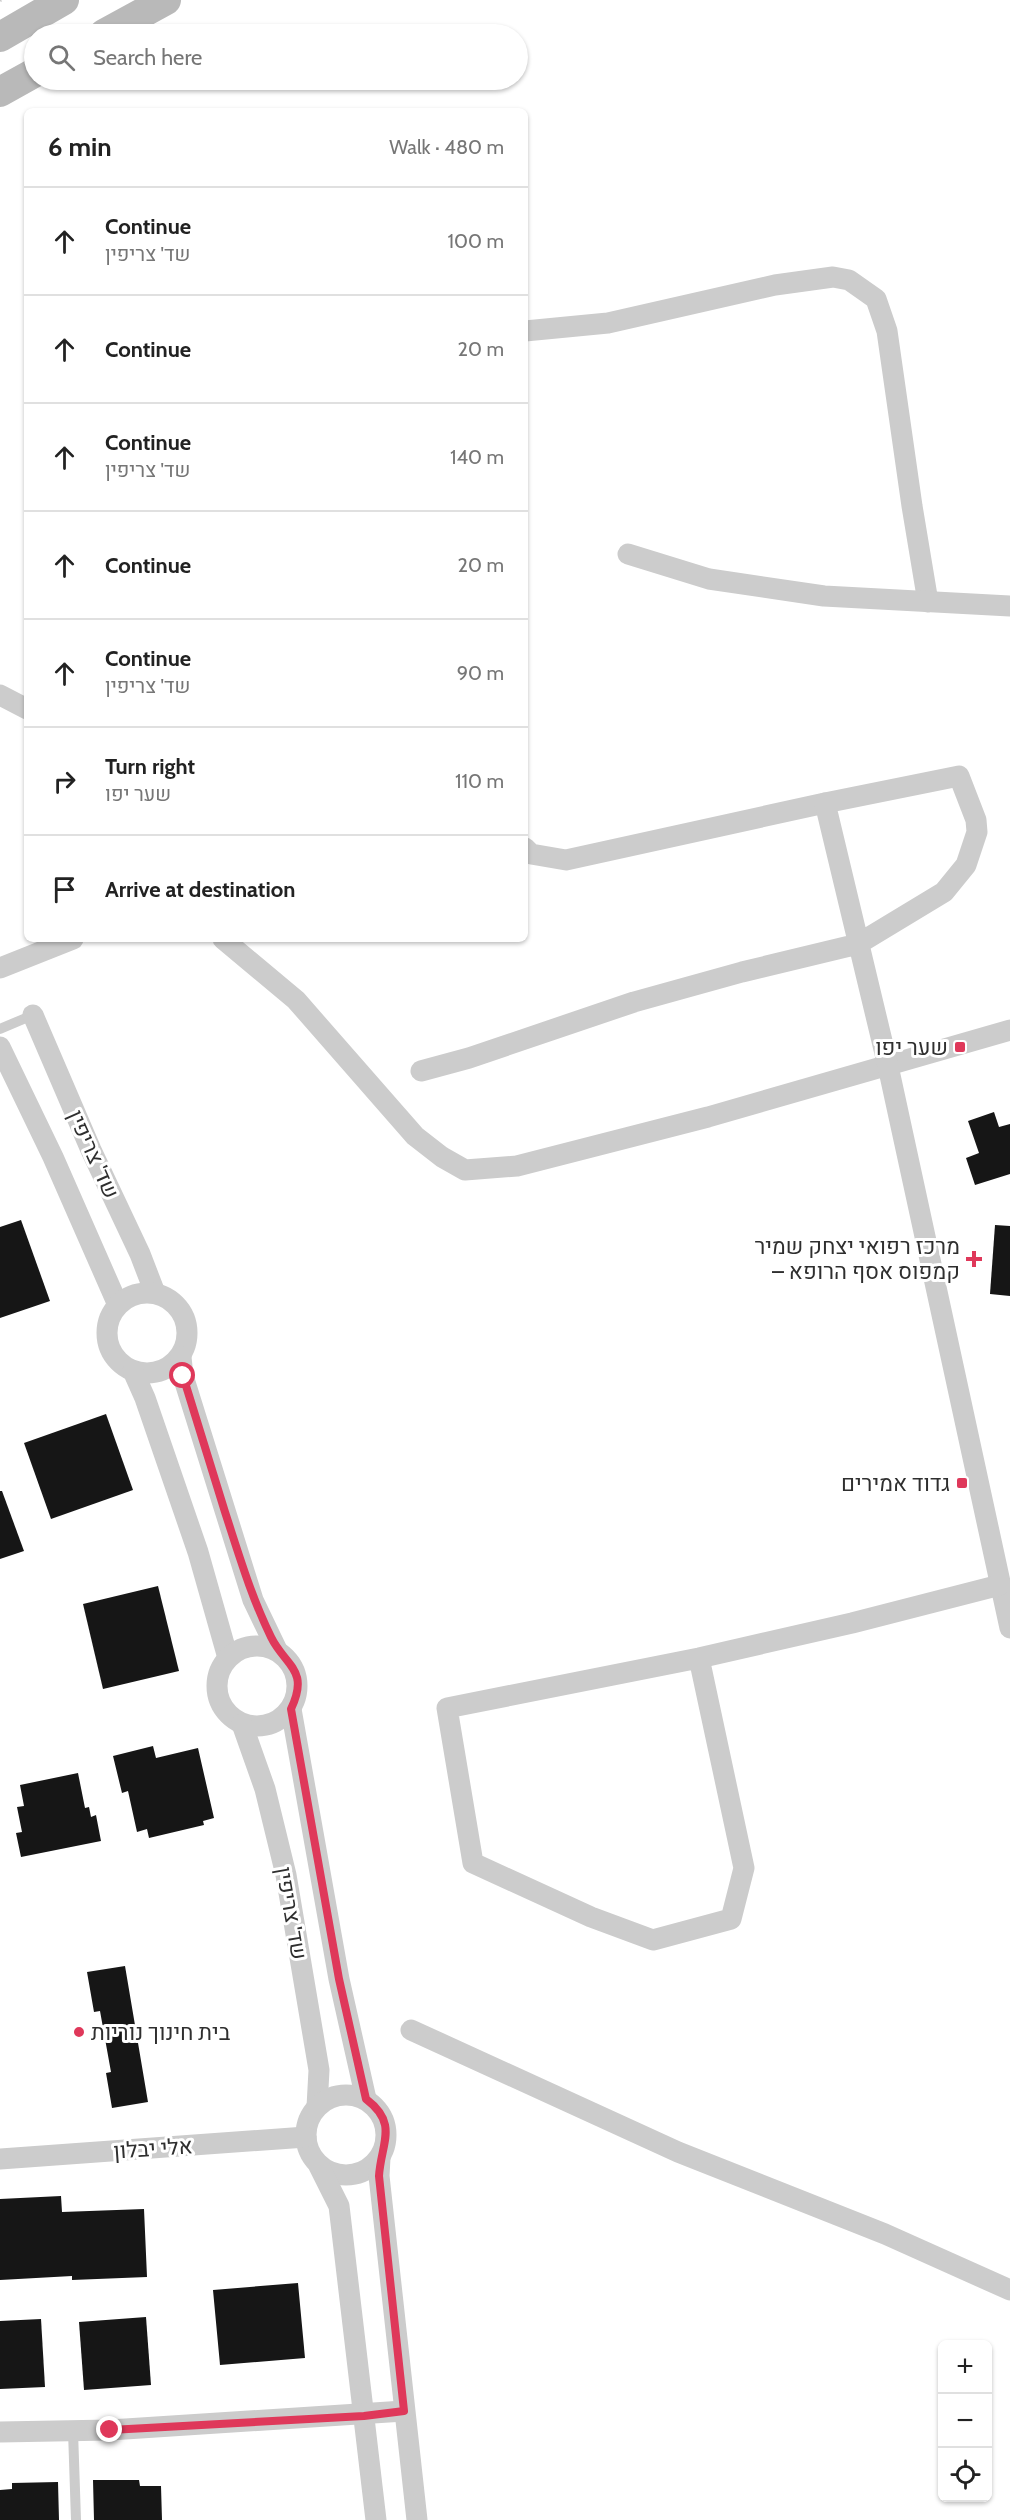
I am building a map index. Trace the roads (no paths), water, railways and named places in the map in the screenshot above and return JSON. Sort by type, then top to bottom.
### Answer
[{"type":"main road","points":[[0,37],[64,0]]},
{"type":"main road","points":[[122,24],[166,0]]},
{"type":"main road","points":[[0,92],[24,79]]},
{"type":"street","points":[[528,331],[608,322],[775,285],[833,277],[849,280],[876,299],[887,330],[928,602]]},
{"type":"street","points":[[628,554],[709,579],[824,596],[1010,606]]},
{"type":"street","points":[[0,695],[24,707]]},
{"type":"street","points":[[421,1071],[469,1058],[634,1002],[742,972],[858,944],[944,892],[966,865],[976,832],[976,820],[960,776],[566,860],[531,854],[528,851]]},
{"type":"street","points":[[825,803],[888,1066],[1010,1628]]},
{"type":"street","points":[[0,968],[65,942]]},
{"type":"street","points":[[227,942],[296,1000],[415,1136],[442,1157],[465,1170],[517,1166],[708,1117],[1010,1030]]},
{"type":"street","name":"שד' צריפין","points":[[33,1015],[91,1150],[140,1254],[154,1293]]},
{"type":"street","name":"שד' צריפין","points":[[0,1047],[53,1157],[118,1305]]},
{"type":"street","points":[[141,1293],[154,1293],[178,1306],[185,1317],[188,1337],[181,1356],[172,1366],[159,1372],[146,1374],[132,1371],[112,1354],[107,1342],[107,1329],[118,1305],[129,1297],[141,1293]]},
{"type":"street","points":[[181,1356],[183,1376],[253,1600],[277,1650]]},
{"type":"street","points":[[132,1371],[145,1398],[198,1552],[228,1658]]},
{"type":"street","points":[[699,1658],[744,1868],[731,1919],[652,1940],[591,1917],[473,1863],[447,1708],[699,1658],[852,1623],[1000,1585]]},
{"type":"street","points":[[251,1646],[264,1646],[277,1650],[288,1658],[295,1670],[298,1683],[297,1696],[291,1709],[282,1719],[269,1725],[256,1727],[243,1724],[231,1717],[222,1707],[217,1694],[220,1669],[238,1650],[251,1646]]},
{"type":"street","name":"שד' צריפין","points":[[291,1709],[337,1968],[366,2099]]},
{"type":"street","name":"שד' צריפין","points":[[243,1724],[265,1789],[286,1875],[319,2070],[317,2107]]},
{"type":"street","points":[[411,2030],[678,2152],[885,2234],[1008,2288]]},
{"type":"street","points":[[340,2095],[353,2095],[366,2099],[376,2107],[386,2125],[386,2145],[380,2158],[370,2168],[358,2174],[331,2173],[311,2156],[306,2137],[309,2117],[327,2099],[340,2095]]},
{"type":"street","name":"אלי יבלון","points":[[0,2159],[306,2137]]},
{"type":"street","points":[[380,2158],[379,2176],[417,2520]]},
{"type":"street","points":[[320,2166],[339,2206],[376,2520]]},
{"type":"street","points":[[0,2432],[73,2431],[364,2416],[404,2411]]},
{"type":"lane","points":[[0,1029],[33,1015]]},
{"type":"lane","points":[[73,2431],[76,2520]]},
{"type":"place","name":"שער יפו","points":[[960,1047]]},
{"type":"place","name":"מרכז רפואי יצחק שמיר – קמפוס אסף הרופא","points":[[974,1259]]},
{"type":"place","name":"גדוד אמירים","points":[[962,1483]]},
{"type":"place","name":"בית חינוך נוריות","points":[[79,2032]]}]
